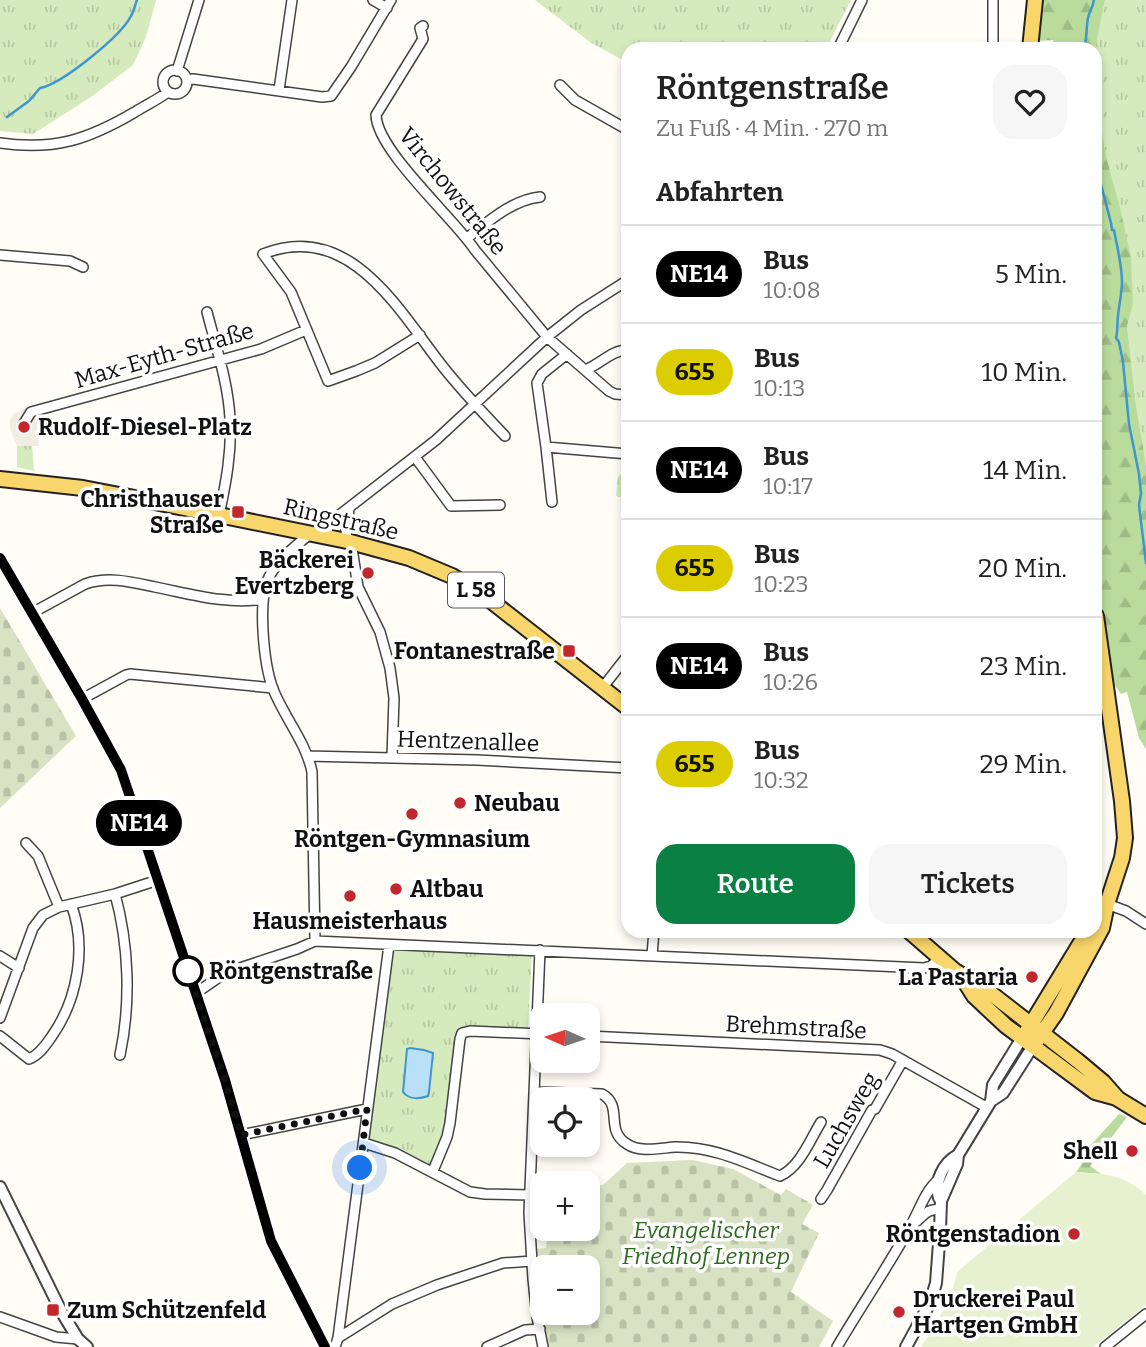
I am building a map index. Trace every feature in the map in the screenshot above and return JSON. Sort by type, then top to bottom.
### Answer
[{"type":"main road","points":[[1031,42],[1035,0]]},
{"type":"main road","name":"Ringstraße","points":[[2,481],[83,488],[349,542],[409,558],[452,576],[470,587],[621,702]]},
{"type":"main road","points":[[1102,661],[1124,825],[1122,858],[1102,928]]},
{"type":"main road","points":[[1102,911],[1107,904]]},
{"type":"main road","points":[[917,938],[961,976],[984,988],[1037,1028],[1103,1082],[1118,1099]]},
{"type":"main road","points":[[1028,1042],[1084,938]]},
{"type":"main road","points":[[1037,1028],[1056,1013],[1097,938]]},
{"type":"main road","points":[[961,976],[986,1009],[1095,1093],[1118,1099],[1146,1116]]},
{"type":"street","points":[[177,71],[199,0]]},
{"type":"street","points":[[279,90],[292,0]]},
{"type":"street","points":[[187,80],[331,96],[389,4],[373,0]]},
{"type":"street","points":[[993,0],[993,42]]},
{"type":"street","points":[[841,42],[859,1]]},
{"type":"street","name":"Virchowstraße","points":[[424,26],[421,29],[423,39],[378,111],[376,121],[379,130],[397,158],[467,238],[547,337],[611,392],[621,394]]},
{"type":"street","points":[[177,71],[187,80],[186,88],[176,94],[168,92],[163,84],[168,72],[177,71]]},
{"type":"street","points":[[560,85],[575,100],[621,126]]},
{"type":"street","points":[[0,143],[34,145],[74,141],[101,130],[168,92]]},
{"type":"street","points":[[467,238],[508,208],[526,198],[540,197]]},
{"type":"street","points":[[420,335],[376,363],[328,381],[291,292],[263,254],[291,246],[305,247],[332,252],[366,272],[381,286],[420,335],[474,404],[505,436]]},
{"type":"street","points":[[0,255],[69,261],[83,267]]},
{"type":"street","points":[[325,537],[333,520],[415,457],[547,337],[580,310],[621,284]]},
{"type":"street","points":[[207,312],[229,400],[229,464],[219,515]]},
{"type":"street","name":"Max-Eyth-Straße","points":[[23,425],[31,412],[261,349],[306,330]]},
{"type":"street","points":[[585,370],[621,350]]},
{"type":"street","points":[[552,502],[537,383],[542,374],[567,354]]},
{"type":"street","points":[[546,447],[621,453]]},
{"type":"street","points":[[415,457],[451,506],[500,505]]},
{"type":"street","points":[[349,508],[346,530],[358,587],[380,632],[390,668],[394,698],[392,757]]},
{"type":"street","points":[[310,534],[296,545],[274,570],[263,599],[266,655],[273,688],[307,756],[312,772],[315,941]]},
{"type":"street","points":[[0,558],[121,770],[196,993],[271,1241],[325,1347]]},
{"type":"street","points":[[32,613],[85,584],[108,579],[210,599],[263,599]]},
{"type":"street","points":[[603,687],[621,664]]},
{"type":"street","points":[[82,699],[130,674],[273,688]]},
{"type":"street","name":"Hentzenallee","points":[[307,756],[489,760],[621,768]]},
{"type":"street","points":[[26,843],[38,856],[59,907]]},
{"type":"street","points":[[0,1018],[36,923],[43,915],[59,907],[115,894],[158,880]]},
{"type":"street","points":[[115,894],[127,971],[125,1032],[120,1055]]},
{"type":"street","points":[[0,1035],[29,1059],[36,1055],[58,1028],[69,1005],[77,968],[79,938],[71,904]]},
{"type":"street","points":[[1107,904],[1126,911],[1146,924]]},
{"type":"street","points":[[652,955],[653,938]]},
{"type":"street","points":[[196,993],[225,973],[315,941],[924,968],[940,958]]},
{"type":"street","points":[[337,1342],[389,944]]},
{"type":"street","points":[[540,950],[540,1003]]},
{"type":"street","points":[[0,956],[19,968]]},
{"type":"street","points":[[433,1171],[449,1130],[463,1032],[530,1034]]},
{"type":"street","name":"Brehmstraße","points":[[600,1037],[880,1050],[988,1104]]},
{"type":"street","points":[[906,1347],[930,1303],[936,1283],[941,1205],[958,1155],[988,1104],[993,1085],[1028,1042]]},
{"type":"street","name":"Luchsweg","points":[[821,1199],[903,1060]]},
{"type":"street","points":[[600,1094],[611,1100],[615,1132],[630,1146],[702,1149],[744,1161],[780,1176],[790,1171],[821,1122]]},
{"type":"street","points":[[241,1135],[367,1109]]},
{"type":"street","points":[[364,1143],[395,1153],[470,1192],[485,1195],[530,1195]]},
{"type":"street","points":[[837,1347],[911,1225],[932,1185],[939,1179],[950,1159],[958,1155]]},
{"type":"street","points":[[939,1179],[937,1195],[941,1205]]},
{"type":"street","points":[[0,1187],[61,1311],[82,1343]]},
{"type":"street","points":[[923,1200],[928,1198],[941,1205]]},
{"type":"street","points":[[911,1225],[925,1212],[941,1205]]},
{"type":"street","points":[[337,1342],[392,1304],[503,1263],[530,1262]]},
{"type":"street","points":[[1105,1347],[1146,1314]]},
{"type":"street","points":[[0,1317],[56,1337],[82,1343]]},
{"type":"street","points":[[539,1325],[543,1347]]},
{"type":"street","points":[[487,1347],[525,1330],[540,1329]]},
{"type":"green space","points":[[0,0],[156,0],[146,37],[133,65],[91,97],[33,134],[0,131]]},
{"type":"green space","points":[[535,0],[851,0],[830,42],[621,42],[621,59],[590,42]]},
{"type":"green space","points":[[1040,0],[1105,0],[1096,42],[1036,41]]},
{"type":"green space","points":[[1105,0],[1146,0],[1146,465],[1127,326],[1133,305],[1119,203],[1102,131],[1102,42],[1095,42]]},
{"type":"green space","points":[[1102,131],[1131,258],[1133,305],[1127,326],[1146,465],[1146,749],[1139,738],[1127,692],[1121,694],[1109,677],[1102,626]]},
{"type":"green space","points":[[32,445],[34,471],[17,467],[17,446]]},
{"type":"green space","points":[[621,473],[621,497],[616,495]]},
{"type":"green space","points":[[0,608],[76,736],[0,808]]},
{"type":"green space","points":[[392,948],[532,953],[528,1030],[468,1026],[461,1029],[447,1122],[431,1166],[368,1139]]},
{"type":"green space","points":[[1119,1114],[1127,1117],[1090,1166],[1101,1174],[1076,1172],[1082,1164],[1078,1159]]},
{"type":"green space","name":"Evangelischer Friedhof Lennep","points":[[693,1160],[733,1169],[781,1195],[786,1189],[813,1205],[802,1224],[819,1233],[791,1292],[833,1321],[819,1347],[547,1347],[544,1325],[600,1325],[600,1255],[537,1255],[536,1249],[546,1248],[547,1241],[600,1241],[600,1185],[627,1163]]},
{"type":"green space","name":"Röntgenstadion","points":[[1076,1172],[1122,1179],[1146,1195],[1146,1305],[1093,1347],[921,1347],[943,1311],[957,1272]]},
{"type":"shaded area","name":"Rudolf-Diesel-Platz","points":[[26,408],[40,419],[37,429],[39,446],[17,446],[10,429],[13,414]]},
{"type":"water","points":[[407,1049],[433,1053],[429,1092],[428,1096],[422,1098],[408,1096],[403,1092]]},
{"type":"waterway","points":[[7,117],[29,101],[40,88],[62,78],[104,47],[125,25],[137,0]]},
{"type":"waterway","points":[[1086,42],[1088,18],[1094,0]]},
{"type":"waterway","points":[[1102,188],[1114,230],[1121,269],[1122,286],[1116,338],[1123,362],[1129,424],[1139,474],[1139,505],[1146,563]]},
{"type":"bus line","name":"NE14","points":[[0,558],[121,770],[225,1080],[271,1241],[325,1347]]},
{"type":"place","name":"Rudolf-Diesel-Platz","points":[[24,427]]},
{"type":"place","name":"Christhauser Straße","points":[[238,512]]},
{"type":"place","name":"Bäckerei Evertzberg","points":[[368,573]]},
{"type":"place","name":"Fontanestraße","points":[[569,651]]},
{"type":"place","name":"Neubau","points":[[460,803]]},
{"type":"place","name":"Röntgen-Gymnasium","points":[[412,814]]},
{"type":"place","name":"Altbau","points":[[396,889]]},
{"type":"place","name":"Hausmeisterhaus","points":[[350,896]]},
{"type":"place","name":"Röntgenstraße","points":[[188,971]]},
{"type":"place","name":"La Pastaria","points":[[1032,977]]},
{"type":"place","name":"Shell","points":[[1132,1151]]},
{"type":"place","name":"Röntgenstadion","points":[[1074,1234]]},
{"type":"place","name":"Zum Schützenfeld","points":[[53,1310]]},
{"type":"place","name":"Druckerei Paul Hartgen GmbH","points":[[899,1312]]},
{"type":"route","points":[[188,971],[241,1135],[367,1109],[360,1168]]}]
